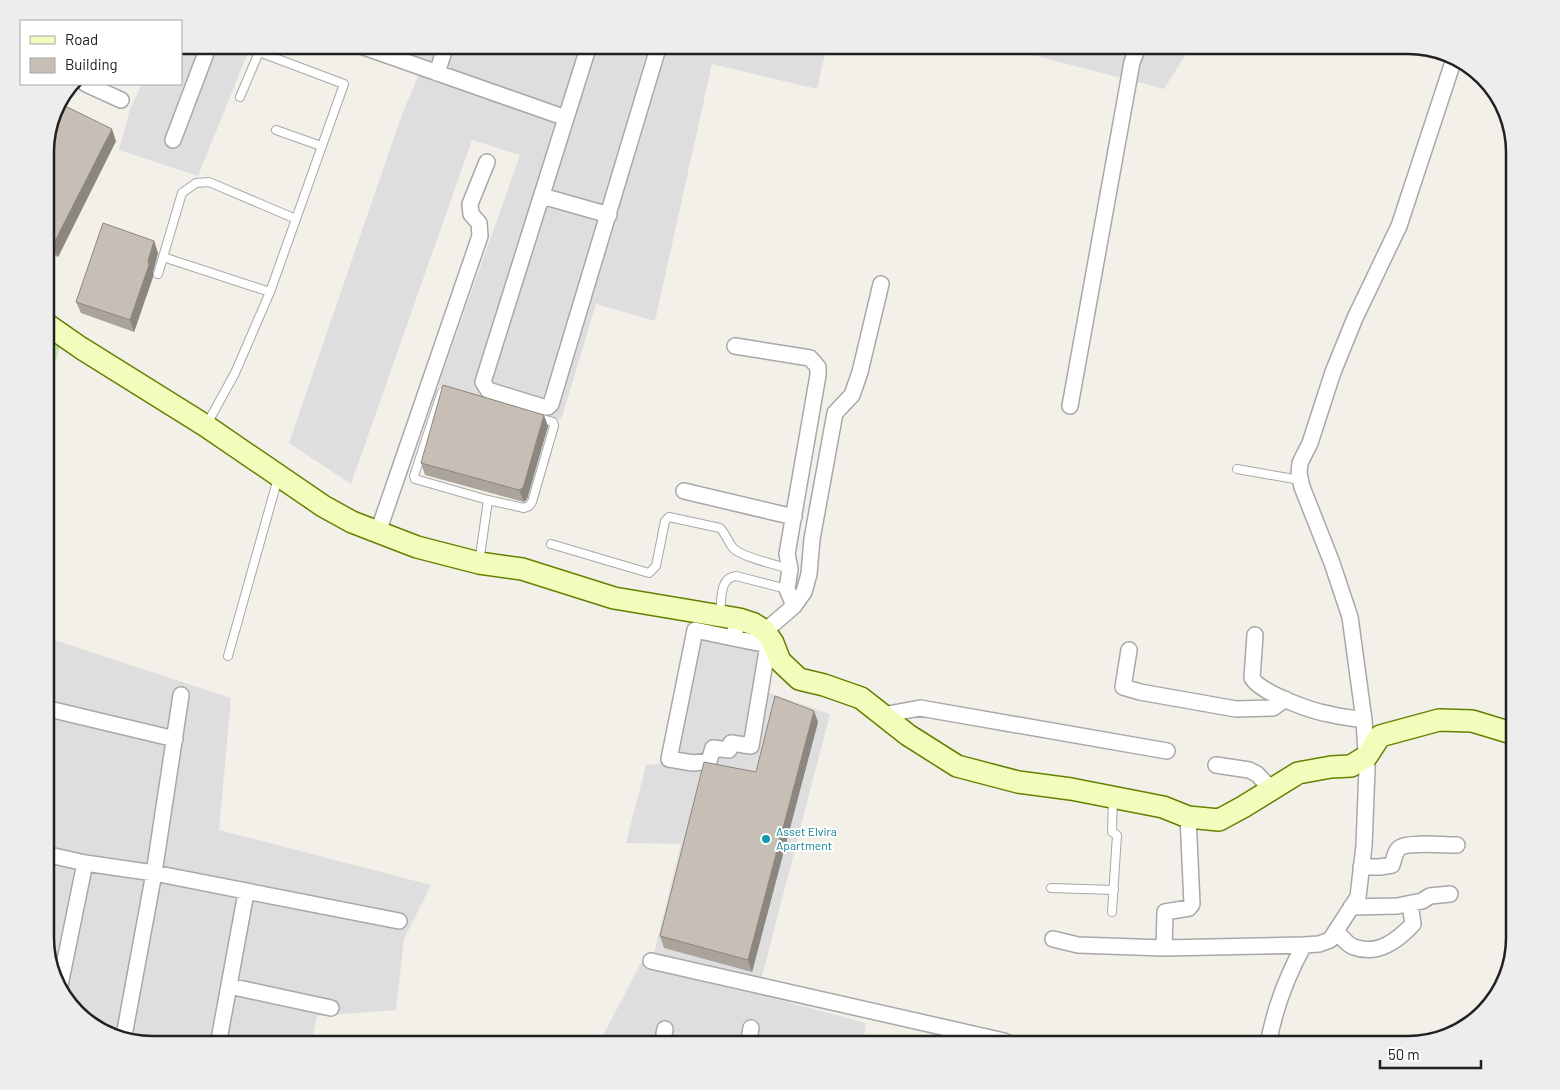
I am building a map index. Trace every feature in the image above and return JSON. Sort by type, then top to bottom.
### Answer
[{"type":"street","points":[[172,140],[205,54]]},
{"type":"street","points":[[383,54],[566,118]]},
{"type":"street","points":[[437,73],[443,54]]},
{"type":"street","points":[[586,54],[483,382],[488,390],[543,407],[548,407],[551,404],[656,54]]},
{"type":"street","points":[[1070,406],[1132,62],[1136,54]]},
{"type":"street","points":[[1053,939],[1078,945],[1164,948],[1319,944],[1330,940],[1358,897],[1364,846],[1367,756],[1364,720],[1350,617],[1332,563],[1300,480],[1300,464],[1310,443],[1333,372],[1355,318],[1400,226],[1452,65]]},
{"type":"street","points":[[88,85],[121,100]]},
{"type":"street","points":[[378,532],[480,236],[480,223],[471,214],[470,204],[486,162]]},
{"type":"street","points":[[542,196],[609,215]]},
{"type":"street","points":[[765,631],[794,606],[804,592],[809,574],[812,539],[835,413],[852,395],[860,372],[881,284]]},
{"type":"street","points":[[54,329],[206,426],[323,506],[352,522],[417,547],[479,563],[522,569],[614,598],[730,624],[768,646],[751,746],[731,742],[729,750],[713,748],[709,761],[693,763],[669,759],[695,630],[730,624],[754,624],[765,631],[773,643],[780,661],[799,679],[824,685],[861,698],[908,735],[957,766],[1018,782],[1071,789],[1163,807],[1188,817],[1219,820],[1243,808],[1298,773],[1331,767],[1351,766],[1367,756],[1380,736],[1439,720],[1472,721],[1506,731]]},
{"type":"street","points":[[735,346],[810,358],[818,367],[788,554],[790,569],[787,589],[794,606]]},
{"type":"street","points":[[684,491],[794,517]]},
{"type":"street","points":[[1255,635],[1252,678],[1256,684],[1285,699],[1327,714],[1364,720]]},
{"type":"street","points":[[1129,650],[1123,687],[1140,692],[1236,709],[1273,708],[1285,699]]},
{"type":"street","points":[[125,1032],[154,873],[181,695]]},
{"type":"street","points":[[883,715],[920,708],[1167,751]]},
{"type":"street","points":[[54,710],[174,739]]},
{"type":"street","points":[[1216,765],[1249,770],[1258,774],[1271,789]]},
{"type":"street","points":[[1164,948],[1165,912],[1189,908],[1192,904],[1188,817]]},
{"type":"street","points":[[1361,867],[1380,868],[1392,865],[1395,853],[1401,847],[1414,845],[1458,845]]},
{"type":"street","points":[[54,856],[85,864],[154,873],[246,893],[399,921]]},
{"type":"street","points":[[62,977],[85,864]]},
{"type":"street","points":[[220,1036],[246,893]]},
{"type":"street","points":[[1351,907],[1397,906],[1422,901],[1430,896],[1450,894]]},
{"type":"street","points":[[1336,931],[1352,947],[1368,949],[1385,947],[1401,937],[1413,924],[1410,904]]},
{"type":"street","points":[[1270,1036],[1272,1022],[1287,978],[1304,944]]},
{"type":"street","points":[[651,961],[982,1036]]},
{"type":"street","points":[[229,986],[331,1008]]},
{"type":"street","points":[[750,1036],[751,1028]]},
{"type":"street","points":[[664,1036],[665,1030]]},
{"type":"lane","points":[[240,97],[258,54]]},
{"type":"lane","points":[[206,426],[235,373],[270,292],[344,84],[264,54]]},
{"type":"lane","points":[[276,130],[321,146]]},
{"type":"lane","points":[[158,274],[182,193],[196,183],[209,182],[296,219]]},
{"type":"lane","points":[[163,257],[270,292]]},
{"type":"lane","points":[[446,391],[553,422],[554,426],[532,502],[529,506],[524,508],[488,500],[415,480],[414,476],[442,392],[446,391]]},
{"type":"lane","points":[[1237,469],[1300,480]]},
{"type":"lane","points":[[228,656],[279,476]]},
{"type":"lane","points":[[479,563],[488,500]]},
{"type":"lane","points":[[551,544],[649,573],[656,566],[665,521],[669,517],[720,528],[726,534],[732,547],[739,553],[790,569]]},
{"type":"lane","points":[[730,624],[723,586],[730,577],[736,576],[787,589]]},
{"type":"lane","points":[[1112,912],[1118,835],[1112,832],[1113,798]]},
{"type":"lane","points":[[1051,888],[1114,890]]},
{"type":"shaded area","points":[[182,54],[247,54],[198,176],[119,150],[130,109],[142,85],[182,85]]},
{"type":"shaded area","points":[[358,54],[825,54],[817,89],[712,64],[655,321],[596,304],[561,420],[438,386],[520,155],[472,140],[351,484],[289,443],[401,117],[419,74]]},
{"type":"shaded area","points":[[1028,54],[1186,54],[1164,89]]},
{"type":"shaded area","points":[[692,622],[765,640],[775,660],[767,692],[830,714],[761,980],[654,953],[681,844],[626,843],[646,765],[665,763]]},
{"type":"shaded area","points":[[54,640],[231,698],[219,830],[431,885],[404,939],[396,1010],[317,1016],[313,1036],[146,1036],[120,1031],[97,1020],[74,998],[61,976],[54,944]]},
{"type":"shaded area","points":[[641,963],[866,1023],[864,1036],[603,1036]]},
{"type":"green space","points":[[54,342],[60,346],[54,366]]},
{"type":"building","points":[[65,106],[112,129],[54,243],[54,146],[61,114]]},
{"type":"building","points":[[103,223],[154,241],[148,261],[149,265],[130,320],[76,302]]},
{"type":"building","points":[[443,385],[544,415],[523,488],[519,490],[421,463]]},
{"type":"building","name":"Asset Elvira Apartment","points":[[775,696],[814,711],[748,960],[660,936],[704,762],[756,772]]},
{"type":"place","name":"Asset Elvira Apartment","points":[[766,839]]}]
